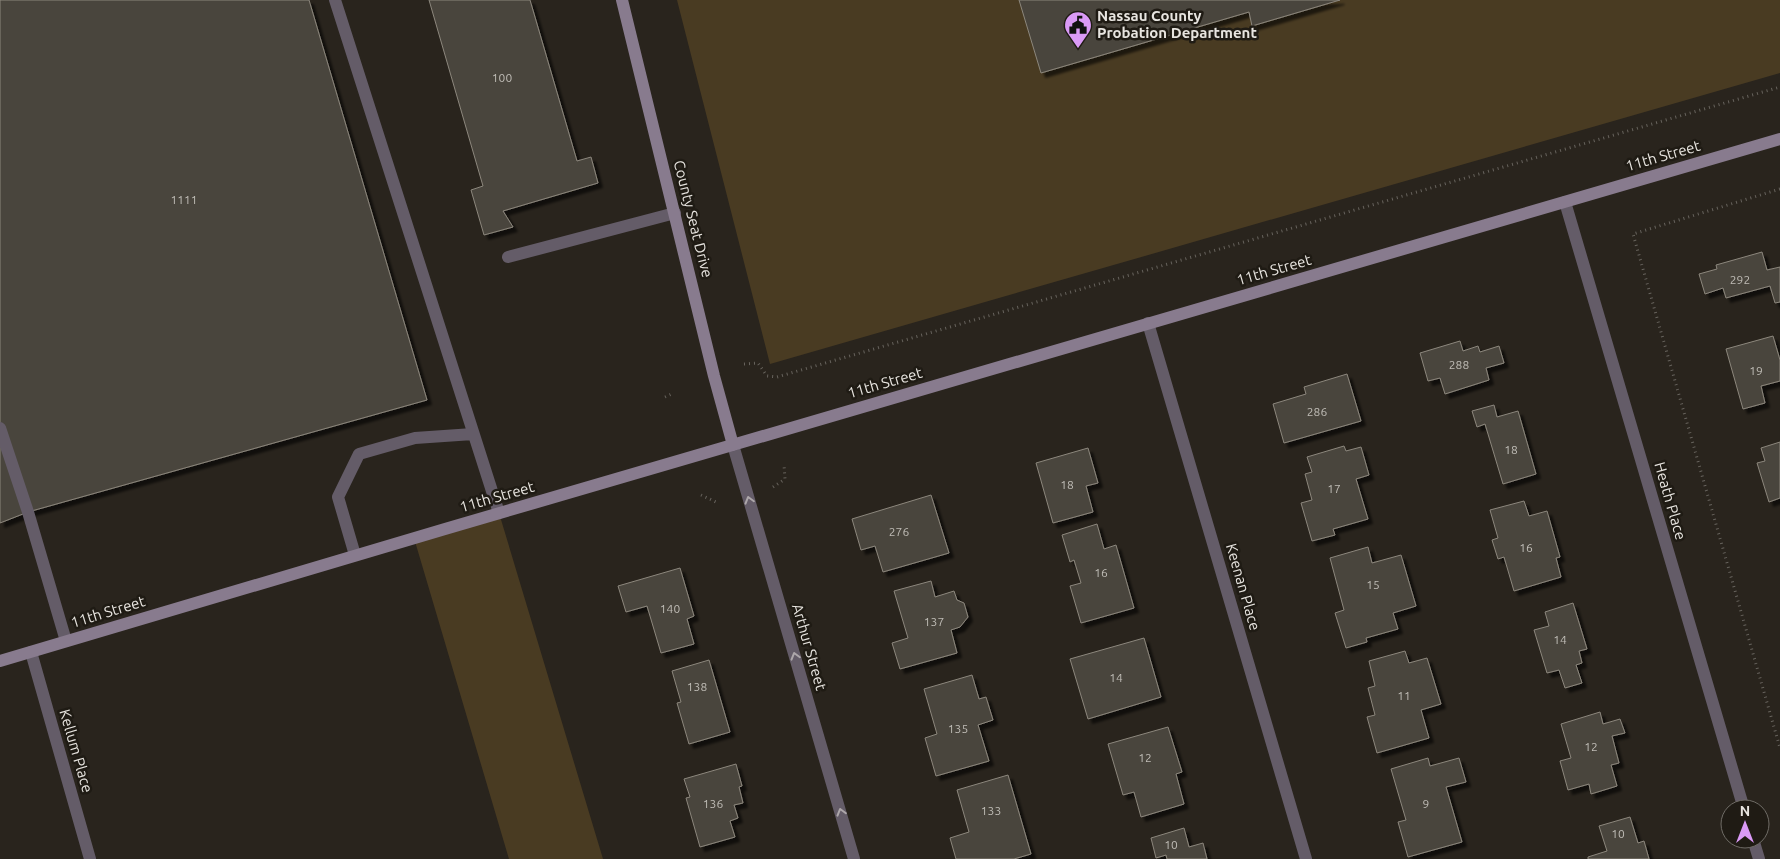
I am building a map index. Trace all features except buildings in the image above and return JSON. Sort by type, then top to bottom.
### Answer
[{"type":"main road","name":"County Seat Drive","points":[[622,0],[733,445]]},
{"type":"main road","name":"11th Street","points":[[0,661],[355,555],[1780,139]]},
{"type":"street","points":[[335,0],[499,513]]},
{"type":"street","name":"Heath Place","points":[[1564,202],[1741,799]]},
{"type":"street","points":[[508,257],[675,213]]},
{"type":"street","name":"Keenan Place","points":[[1148,323],[1306,859]]},
{"type":"street","points":[[0,428],[28,512],[66,641]]},
{"type":"street","points":[[355,555],[338,498],[359,454],[415,438],[473,434]]},
{"type":"street","name":"Arthur Street","points":[[733,445],[854,859]]},
{"type":"street","name":"Kellum Place","points":[[31,652],[90,859]]},
{"type":"path","points":[[744,364],[758,363],[767,376],[777,377],[1780,87]]},
{"type":"path","points":[[1780,189],[1633,234],[1780,748]]},
{"type":"path","points":[[665,397],[674,393]]},
{"type":"path","points":[[773,488],[785,479],[784,465]]},
{"type":"path","points":[[701,495],[716,502]]},
{"type":"shaded area","points":[[677,0],[1780,0],[1780,73],[770,364]]},
{"type":"shaded area","points":[[499,513],[603,859],[509,859],[414,538]]},
{"type":"place","name":"Nassau County Probation Department","points":[[1078,49]]}]
